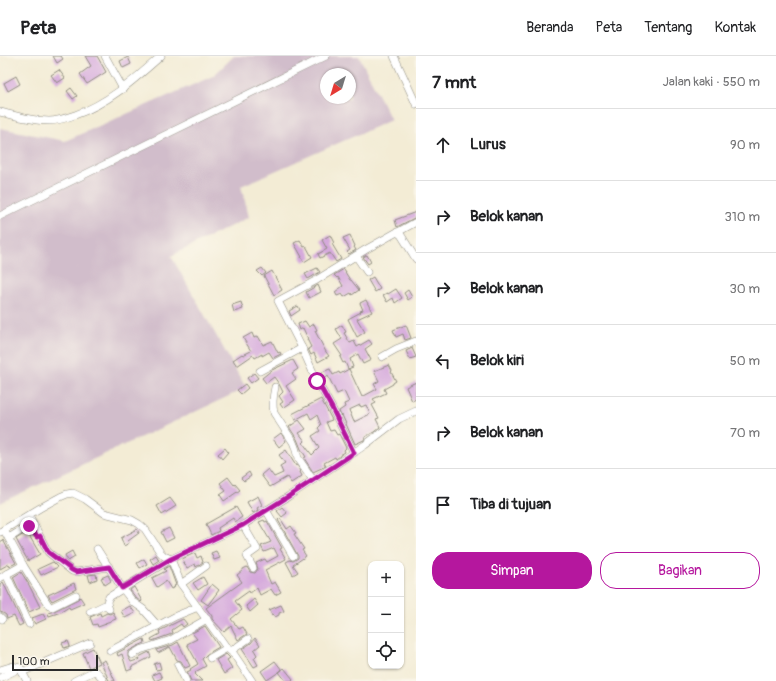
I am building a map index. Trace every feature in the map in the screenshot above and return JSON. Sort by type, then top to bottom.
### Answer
[{"type":"street","points":[[105,56],[123,89]]},
{"type":"street","points":[[0,112],[39,120],[59,120],[78,114],[102,103],[123,89],[161,56]]},
{"type":"street","points":[[0,216],[326,56]]},
{"type":"street","points":[[394,56],[416,104]]},
{"type":"street","points":[[354,453],[278,301],[315,282],[394,233],[416,222]]},
{"type":"street","points":[[398,232],[416,259]]},
{"type":"street","points":[[356,256],[367,272]]},
{"type":"street","points":[[382,357],[396,349],[416,341]]},
{"type":"street","points":[[260,371],[302,348]]},
{"type":"street","points":[[275,387],[272,399],[274,413],[296,447],[298,458],[313,480]]},
{"type":"street","points":[[90,612],[108,607],[107,600],[109,596],[171,559],[243,525],[354,453],[398,419],[416,410]]},
{"type":"street","points":[[76,595],[50,607],[23,565],[9,538],[2,531],[60,497],[73,493],[85,499],[104,513],[132,520],[146,529],[160,552],[164,556],[171,559],[181,584],[252,681]]},
{"type":"street","points":[[266,510],[293,556]]},
{"type":"street","points":[[29,515],[48,552],[72,570],[76,572],[109,567]]},
{"type":"street","points":[[243,525],[257,549],[247,556],[253,568]]},
{"type":"street","points":[[9,538],[28,526],[30,526],[37,537],[40,536]]},
{"type":"street","points":[[98,549],[132,602],[143,609],[158,626]]},
{"type":"street","points":[[23,565],[3,576],[29,624]]},
{"type":"street","points":[[181,584],[206,566]]},
{"type":"street","points":[[110,651],[176,616],[198,607]]},
{"type":"street","points":[[132,655],[140,650],[171,640],[207,619]]},
{"type":"street","points":[[210,658],[248,639]]},
{"type":"street","points":[[0,678],[90,643]]},
{"type":"street","points":[[178,664],[186,681]]},
{"type":"street","points":[[0,670],[13,666],[21,670],[27,681]]},
{"type":"street","points":[[74,681],[94,671],[100,674],[103,681]]},
{"type":"shaded area","points":[[234,56],[359,56],[391,120],[241,186],[249,217],[171,256],[246,388],[0,503],[0,128],[65,141],[213,76]]},
{"type":"building","points":[[53,56],[61,56],[63,59],[57,63]]},
{"type":"building","points":[[85,56],[97,56],[106,72],[87,84],[80,74],[91,66]]},
{"type":"building","points":[[128,57],[131,64],[123,68],[120,61]]},
{"type":"building","points":[[59,70],[65,78],[57,83],[51,75]]},
{"type":"building","points":[[16,76],[20,84],[8,91],[4,83]]},
{"type":"building","points":[[71,88],[77,96],[73,99],[67,91]]},
{"type":"building","points":[[416,212],[416,217],[397,227],[395,220]]},
{"type":"building","points":[[330,235],[334,243],[332,244],[341,259],[336,262],[330,253],[320,258],[318,254],[327,249],[322,240]]},
{"type":"building","points":[[350,235],[356,250],[349,254],[347,252],[350,250],[343,238]]},
{"type":"building","points":[[300,240],[304,247],[306,246],[312,257],[304,262],[294,243]]},
{"type":"building","points":[[367,255],[371,262],[368,264],[363,257]]},
{"type":"building","points":[[262,268],[266,273],[262,276],[257,271]]},
{"type":"building","points":[[317,268],[320,272],[308,279],[305,274]]},
{"type":"building","points":[[344,269],[350,280],[359,290],[352,295],[351,293],[344,297],[342,294],[337,296],[335,292],[343,286],[338,277],[337,278],[334,275]]},
{"type":"building","points":[[272,271],[282,290],[274,295],[264,276]]},
{"type":"building","points":[[373,277],[380,289],[375,292],[368,280]]},
{"type":"building","points":[[318,285],[321,292],[309,298],[306,292]]},
{"type":"building","points":[[396,289],[402,298],[395,303],[393,298],[387,302],[383,295]]},
{"type":"building","points":[[408,290],[412,297],[408,300],[404,293]]},
{"type":"building","points":[[366,300],[372,312],[357,319],[365,332],[357,337],[348,319],[363,310],[360,303]]},
{"type":"building","points":[[241,302],[243,309],[234,312],[232,305]]},
{"type":"building","points":[[298,306],[300,310],[291,316],[289,311]]},
{"type":"building","points":[[305,321],[309,327],[314,324],[317,330],[315,331],[329,356],[318,362],[314,353],[311,355],[308,349],[311,347],[308,339],[303,328],[300,330],[298,324]]},
{"type":"building","points":[[342,325],[346,332],[344,333],[350,343],[354,341],[357,347],[369,340],[372,344],[365,349],[371,360],[363,364],[358,354],[350,359],[353,367],[348,369],[345,362],[343,363],[340,357],[342,356],[334,344],[342,339],[336,329]]},
{"type":"building","points":[[406,325],[411,338],[405,340],[403,334],[396,337],[393,330]]},
{"type":"building","points":[[252,333],[254,338],[258,336],[263,345],[272,341],[278,353],[280,352],[281,354],[273,358],[269,352],[255,358],[253,355],[237,366],[233,360],[242,354],[243,355],[251,351],[243,338]]},
{"type":"building","points":[[412,348],[416,357],[410,359],[406,351]]},
{"type":"building","points":[[293,360],[298,369],[292,373],[296,379],[286,386],[295,400],[283,408],[280,404],[283,402],[279,396],[283,392],[279,384],[274,377],[266,383],[262,378],[272,370]]},
{"type":"building","points":[[389,365],[396,381],[384,389],[386,393],[373,399],[376,403],[372,405],[379,418],[376,419],[380,427],[365,437],[364,440],[355,444],[339,411],[345,407],[344,404],[349,402],[344,391],[337,394],[328,376],[325,378],[322,372],[330,369],[333,375],[339,372],[340,374],[349,369],[362,397],[377,389],[374,384],[379,381],[374,371]],"holes":[[[360,405],[361,407],[366,405],[370,414],[354,422],[349,410]]]},
{"type":"building","points":[[254,373],[258,378],[251,383],[247,378]]},
{"type":"building","points":[[416,382],[416,399],[412,401],[406,387]]},
{"type":"building","points":[[245,384],[248,388],[241,394],[237,390]]},
{"type":"building","points":[[321,399],[332,420],[326,422],[330,431],[334,430],[337,435],[339,434],[346,448],[344,450],[345,452],[336,459],[335,457],[324,463],[326,466],[313,472],[304,458],[306,457],[297,439],[289,427],[299,420],[306,429],[299,433],[305,441],[303,443],[312,455],[319,448],[312,436],[320,431],[318,428],[321,425],[317,415],[311,419],[308,413],[295,420],[292,414]]},
{"type":"building","points":[[281,433],[286,441],[279,447],[273,439]]},
{"type":"building","points":[[225,448],[228,452],[222,459],[218,454]]},
{"type":"building","points":[[286,450],[301,471],[302,476],[291,483],[287,477],[270,487],[261,475],[268,469],[274,477],[283,473],[280,466],[285,463],[279,455]]},
{"type":"building","points":[[249,472],[251,476],[244,481],[241,478]]},
{"type":"building","points":[[228,477],[240,490],[224,501],[220,495],[226,491],[220,483]]},
{"type":"building","points":[[258,496],[262,505],[253,513],[247,502]]},
{"type":"building","points":[[170,498],[176,506],[162,515],[157,506]]},
{"type":"building","points":[[236,507],[242,517],[235,522],[233,518],[218,528],[219,531],[211,535],[206,524]]},
{"type":"building","points":[[282,507],[287,513],[282,517],[277,511]]},
{"type":"building","points":[[280,518],[287,529],[291,526],[296,533],[294,534],[304,549],[302,550],[306,556],[293,565],[298,572],[293,575],[286,562],[295,560],[298,556],[278,520]]},
{"type":"building","points":[[264,520],[265,522],[267,521],[282,548],[280,549],[286,559],[265,570],[271,584],[275,582],[281,592],[275,595],[271,589],[260,595],[257,588],[250,593],[249,591],[235,601],[242,610],[231,619],[239,629],[243,627],[247,634],[238,640],[231,626],[224,632],[212,619],[212,616],[206,608],[242,582],[237,575],[243,569],[247,567],[250,572],[255,573],[258,569],[256,563],[265,559],[267,562],[278,556],[274,548],[264,552],[261,546],[271,542],[259,522]]},
{"type":"building","points":[[169,528],[174,538],[166,542],[161,532]]},
{"type":"building","points":[[137,529],[139,533],[124,546],[121,538]]},
{"type":"building","points":[[27,532],[40,554],[28,561],[16,539]]},
{"type":"building","points":[[3,540],[16,563],[10,566],[9,564],[0,569],[0,542]]},
{"type":"building","points":[[72,551],[75,557],[68,561],[65,555]]},
{"type":"building","points":[[216,551],[220,558],[214,560],[211,553]]},
{"type":"building","points":[[195,553],[197,558],[201,556],[203,562],[196,567],[195,564],[187,568],[182,559]]},
{"type":"building","points":[[156,555],[159,560],[153,564],[150,559]]},
{"type":"building","points":[[144,559],[147,564],[140,568],[137,563]]},
{"type":"building","points":[[53,562],[58,567],[41,575],[38,569]]},
{"type":"building","points":[[169,566],[176,585],[174,586],[175,587],[171,589],[166,581],[157,587],[152,578],[166,571],[164,569]]},
{"type":"building","points":[[21,572],[40,607],[29,612],[13,577]]},
{"type":"building","points":[[96,574],[97,579],[90,582],[88,575]]},
{"type":"building","points":[[108,575],[111,581],[105,585],[101,578]]},
{"type":"building","points":[[203,577],[207,584],[198,590],[193,583]]},
{"type":"building","points":[[3,582],[23,624],[19,626],[14,616],[7,619],[6,615],[0,612],[0,584]]},
{"type":"building","points":[[74,583],[76,589],[52,601],[48,595]]},
{"type":"building","points":[[212,584],[219,590],[208,605],[201,600]]},
{"type":"building","points":[[134,587],[142,601],[141,602],[130,590]]},
{"type":"building","points":[[80,597],[84,603],[70,609],[69,607],[61,612],[49,616],[48,613]]},
{"type":"building","points":[[254,599],[258,605],[250,612],[246,606]]},
{"type":"building","points":[[281,605],[284,611],[275,617],[273,614],[272,615],[269,610]]},
{"type":"building","points":[[130,606],[135,613],[125,618],[121,611]]},
{"type":"building","points":[[113,612],[116,619],[98,627],[97,624],[93,625],[90,617],[100,613],[101,616]]},
{"type":"building","points":[[43,614],[46,619],[35,624],[32,618]]},
{"type":"building","points":[[183,619],[187,624],[183,627],[181,624],[172,630],[173,633],[152,641],[151,639],[160,634],[159,631]]},
{"type":"building","points":[[205,626],[219,647],[207,654],[202,659],[206,666],[195,672],[195,674],[202,681],[191,681],[187,672],[198,664],[187,644],[197,639],[192,633]]},
{"type":"building","points":[[255,638],[260,645],[254,650],[257,655],[254,658],[258,665],[254,667],[242,649],[251,643]]},
{"type":"building","points":[[144,639],[145,643],[129,651],[128,657],[131,662],[140,659],[139,657],[149,652],[151,657],[131,667],[132,669],[127,671],[122,654],[118,656],[117,653]]},
{"type":"building","points":[[68,641],[70,646],[64,648],[62,643]]},
{"type":"building","points":[[178,642],[190,666],[185,668],[181,661],[177,660],[170,647],[158,653],[156,650]]},
{"type":"building","points":[[93,648],[100,663],[89,668],[83,653]]},
{"type":"building","points":[[226,654],[230,658],[227,660],[232,668],[224,674],[216,660]]},
{"type":"building","points":[[105,660],[115,681],[109,681],[101,662]]},
{"type":"building","points":[[275,661],[282,670],[267,680],[261,671]]},
{"type":"building","points":[[159,662],[161,669],[156,670],[154,664]]},
{"type":"building","points":[[284,668],[293,679],[291,681],[286,681],[279,672]]},
{"type":"building","points":[[159,672],[162,678],[155,681],[152,675]]},
{"type":"route","points":[[29,526],[37,537],[40,536],[48,552],[68,568],[76,572],[109,567],[122,588],[171,559],[243,525],[354,453],[317,381]]}]
